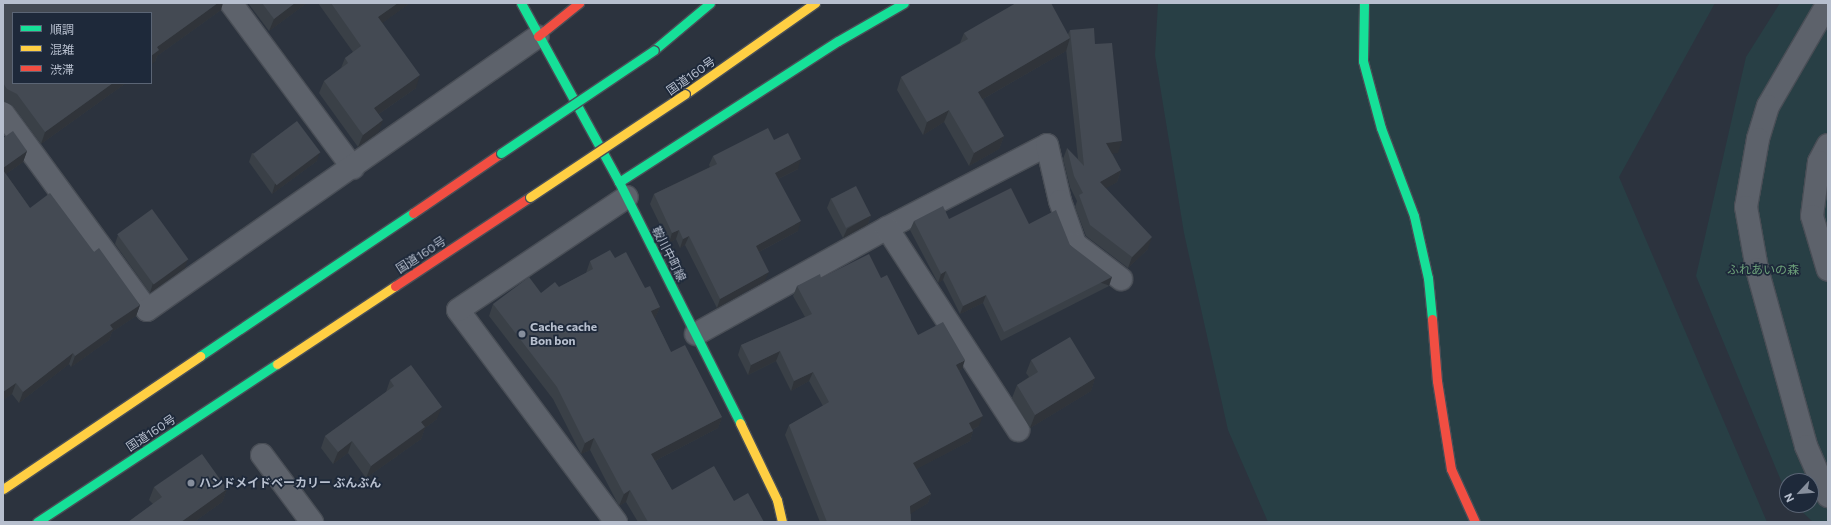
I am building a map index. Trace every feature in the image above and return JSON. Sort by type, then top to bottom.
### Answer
[{"type":"main road","name":"鞍川中町線","points":[[520,3],[623,190],[696,334],[777,500],[782,522]]},
{"type":"main road","points":[[538,36],[579,3]]},
{"type":"main road","points":[[3,489],[654,50],[710,3]]},
{"type":"main road","name":"国道160号","points":[[37,522],[686,94],[815,3]]},
{"type":"main road","points":[[623,190],[838,41],[904,3]]},
{"type":"main road","points":[[1364,3],[1363,61],[1381,128],[1414,216],[1428,278],[1437,381],[1451,469],[1475,522]]},
{"type":"street","points":[[231,3],[353,168]]},
{"type":"street","points":[[1828,3],[1768,106],[1758,139],[1746,207],[1757,269],[1804,438],[1828,496]]},
{"type":"street","points":[[3,113],[147,310],[353,168],[538,36]]},
{"type":"street","points":[[696,334],[887,228],[1047,145],[1060,201],[1075,244],[1121,279]]},
{"type":"street","points":[[1828,145],[1819,162],[1812,216],[1828,270]]},
{"type":"street","points":[[616,522],[458,310],[623,190]]},
{"type":"street","points":[[887,228],[1018,430]]},
{"type":"street","points":[[262,455],[312,522]]},
{"type":"green space","points":[[1158,3],[1715,3],[1619,177],[1767,522],[1268,522],[1228,430],[1184,233],[1155,55]]},
{"type":"green space","name":"ふれあいの森","points":[[1780,3],[1828,3],[1828,522],[1813,522],[1803,513],[1819,513],[1819,473],[1779,473],[1779,476],[1696,276],[1746,57]]},
{"type":"building","points":[[3,3],[218,3],[157,47],[159,50],[152,55],[152,12],[12,12],[12,84],[112,84],[45,132],[17,94],[7,89],[3,83]]},
{"type":"building","points":[[262,3],[295,3],[274,19]]},
{"type":"building","points":[[331,3],[398,3],[378,17],[420,75],[374,108],[383,120],[363,135],[324,81],[348,63],[345,58],[361,46]]},
{"type":"building","points":[[1016,3],[1051,3],[1070,38],[978,92],[1004,136],[974,153],[949,110],[927,122],[901,77],[968,39],[964,33]]},
{"type":"building","points":[[1094,28],[1095,44],[1112,43],[1122,141],[1106,143],[1121,170],[1100,182],[1152,237],[1132,257],[1090,225],[1079,195],[1083,193],[1074,176],[1067,148],[1084,166],[1070,30]]},
{"type":"building","points":[[297,121],[320,152],[277,185],[253,154]]},
{"type":"building","points":[[768,128],[774,140],[788,133],[801,159],[775,173],[801,221],[756,246],[769,272],[720,299],[689,236],[683,239],[679,230],[672,233],[654,194],[717,164],[713,156]]},
{"type":"building","points":[[13,131],[27,151],[3,168],[3,138]]},
{"type":"building","points":[[3,170],[30,208],[50,193],[94,252],[99,248],[140,305],[110,325],[113,329],[75,356],[73,353],[23,392],[16,383],[3,392]]},
{"type":"building","points":[[856,186],[871,215],[846,228],[831,199]]},
{"type":"building","points":[[1011,188],[1029,224],[1056,210],[1070,245],[1112,277],[1004,332],[986,295],[963,306],[946,271],[941,274],[914,221],[943,206],[949,219]]},
{"type":"building","points":[[152,209],[188,259],[154,284],[117,234]]},
{"type":"building","points":[[610,250],[615,258],[626,252],[645,288],[650,286],[660,307],[651,311],[671,352],[685,345],[722,417],[651,454],[672,490],[714,466],[734,501],[748,493],[764,522],[648,522],[630,490],[624,494],[594,438],[585,443],[557,387],[493,304],[529,277],[541,293],[555,282],[559,287],[593,269],[590,261]]},
{"type":"building","points":[[869,254],[881,278],[887,275],[918,335],[943,322],[965,360],[956,365],[983,416],[969,423],[973,431],[913,463],[931,494],[910,506],[911,522],[827,522],[789,425],[829,402],[813,372],[794,381],[780,351],[751,365],[741,345],[812,314],[797,286],[820,274],[821,278]]},
{"type":"building","points":[[1070,337],[1095,378],[1035,415],[1017,385],[1038,372],[1031,360]]},
{"type":"building","points":[[411,365],[442,407],[421,422],[425,427],[371,466],[352,441],[338,452],[325,436],[394,386],[390,380]]},
{"type":"building","name":"ハンドメイドベーカリー ぶんぶん","points":[[202,454],[227,489],[181,522],[128,522],[162,497],[154,487]]},
{"type":"traffic: fast","points":[[521,3],[619,182],[740,423]]},
{"type":"traffic: fast","points":[[654,50],[710,3]]},
{"type":"traffic: fast","points":[[619,182],[838,41],[904,3]]},
{"type":"traffic: fast","points":[[1364,3],[1363,61],[1381,128],[1414,216],[1428,278],[1432,319]]},
{"type":"traffic: fast","points":[[501,153],[654,50]]},
{"type":"traffic: fast","points":[[200,356],[413,213]]},
{"type":"traffic: fast","points":[[37,522],[277,364]]},
{"type":"traffic: slow","points":[[685,94],[815,3]]},
{"type":"traffic: slow","points":[[530,197],[685,94]]},
{"type":"traffic: slow","points":[[277,364],[395,286]]},
{"type":"traffic: slow","points":[[3,489],[200,356]]},
{"type":"traffic: slow","points":[[740,423],[777,500],[782,522]]},
{"type":"traffic: jam","points":[[538,36],[579,3]]},
{"type":"traffic: jam","points":[[413,213],[501,153]]},
{"type":"traffic: jam","points":[[395,286],[530,197]]},
{"type":"traffic: jam","points":[[1432,319],[1437,381],[1451,469],[1475,522]]},
{"type":"place","name":"Cache cache Bon bon","points":[[522,334]]},
{"type":"place","name":"ハンドメイドベーカリー ぶんぶん","points":[[191,483]]}]
